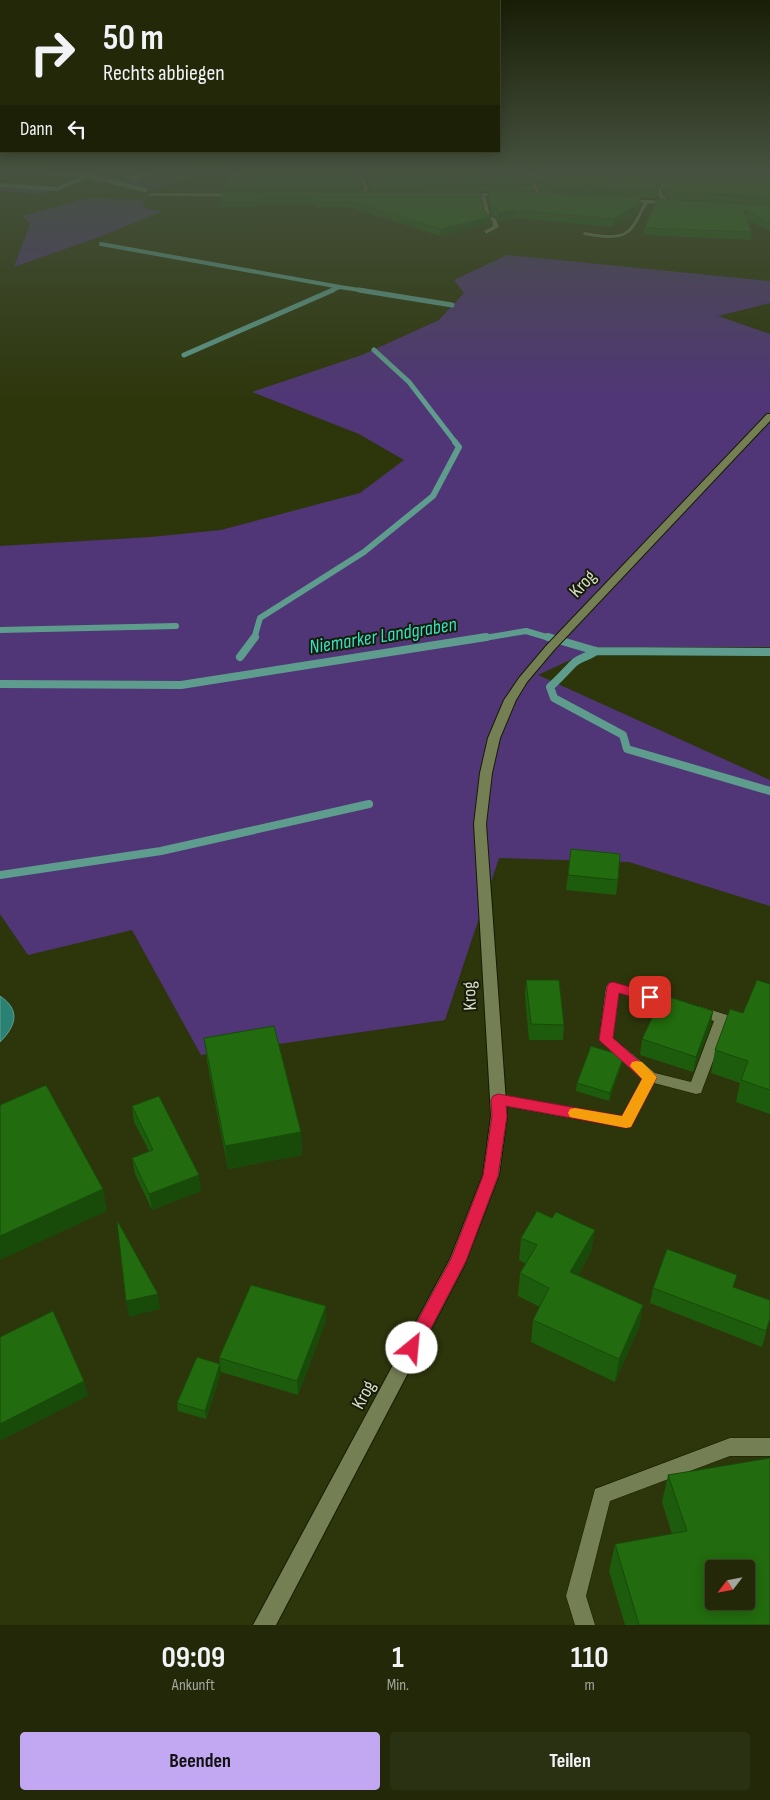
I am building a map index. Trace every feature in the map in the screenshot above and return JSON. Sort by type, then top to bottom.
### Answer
[{"type":"street","name":"Krog","points":[[264,1625],[458,1261],[491,1176],[499,1116],[480,824],[486,773],[494,738],[510,700],[522,680],[555,642],[770,416]]},
{"type":"lane","points":[[613,987],[722,1018],[696,1089],[650,1077],[606,1040],[613,987]]},
{"type":"lane","points":[[498,1100],[626,1122],[650,1077]]},
{"type":"lane","points":[[585,1625],[576,1596],[602,1495],[730,1447],[770,1447]]},
{"type":"shaded area","points":[[21,248],[68,248],[14,267]]},
{"type":"shaded area","points":[[507,255],[770,281],[770,303],[718,316],[770,334],[770,647],[598,647],[538,675],[770,780],[770,906],[629,862],[499,858],[445,1020],[201,1055],[132,930],[28,955],[0,914],[0,546],[151,537],[221,530],[360,493],[404,460],[359,434],[252,392],[362,355],[439,320],[464,293],[454,280]]},
{"type":"water","points":[[0,996],[11,1007],[14,1018],[10,1030],[0,1042]]},
{"type":"building","points":[[571,849],[620,854],[618,880],[568,875]]},
{"type":"building","points":[[526,980],[559,980],[564,1025],[531,1024]]},
{"type":"building","points":[[757,980],[770,984],[770,1090],[741,1080],[748,1061],[715,1050],[730,1009],[743,1013]]},
{"type":"building","points":[[663,995],[713,1011],[696,1057],[642,1039]]},
{"type":"building","points":[[274,1026],[301,1132],[225,1146],[204,1038]]},
{"type":"building","points":[[591,1046],[624,1056],[610,1093],[577,1083]]},
{"type":"building","points":[[46,1085],[103,1189],[0,1236],[0,1105]]},
{"type":"building","points":[[159,1096],[199,1175],[149,1194],[132,1158],[153,1150],[132,1106]]},
{"type":"building","points":[[537,1211],[552,1218],[556,1212],[595,1230],[570,1272],[643,1305],[619,1359],[533,1320],[549,1288],[520,1273],[537,1245],[521,1238]]},
{"type":"building","points":[[118,1222],[158,1294],[126,1301]]},
{"type":"building","points":[[667,1249],[737,1275],[733,1287],[770,1300],[770,1318],[766,1331],[653,1288]]},
{"type":"building","points":[[251,1285],[326,1306],[297,1381],[219,1358]]},
{"type":"building","points":[[53,1311],[84,1381],[0,1424],[0,1337]]},
{"type":"building","points":[[197,1357],[220,1364],[205,1411],[177,1403]]},
{"type":"building","points":[[770,1458],[770,1625],[639,1625],[615,1544],[687,1531],[668,1475]]},
{"type":"waterway","points":[[122,248],[340,287]]},
{"type":"waterway","points":[[330,291],[340,287]]},
{"type":"waterway","points":[[340,287],[366,291]]},
{"type":"waterway","points":[[184,355],[333,290]]},
{"type":"waterway","points":[[359,290],[452,305]]},
{"type":"waterway","points":[[374,350],[409,382],[456,443]]},
{"type":"waterway","points":[[254,638],[260,618],[364,552],[433,496],[459,447],[455,442]]},
{"type":"waterway","points":[[0,630],[176,626]]},
{"type":"waterway","name":"Niemarker Landgraben","points":[[478,639],[526,631],[553,639]]},
{"type":"waterway","name":"Niemarker Landgraben","points":[[0,684],[181,685],[486,637]]},
{"type":"waterway","name":"Niemarker Landgraben","points":[[548,637],[596,651]]},
{"type":"waterway","points":[[240,657],[254,638]]},
{"type":"waterway","name":"Niemarker Landgraben","points":[[596,651],[770,652]]},
{"type":"waterway","points":[[596,651],[576,661],[550,687],[554,698],[623,735],[627,749],[770,791]]},
{"type":"waterway","points":[[0,875],[161,851],[369,804]]},
{"type":"slow traffic","points":[[575,1113],[626,1122],[650,1077],[637,1066]]},
{"type":"route","points":[[412,1348],[458,1261],[491,1176],[499,1116],[498,1100],[626,1122],[650,1077],[606,1040],[613,987],[650,997]]}]
